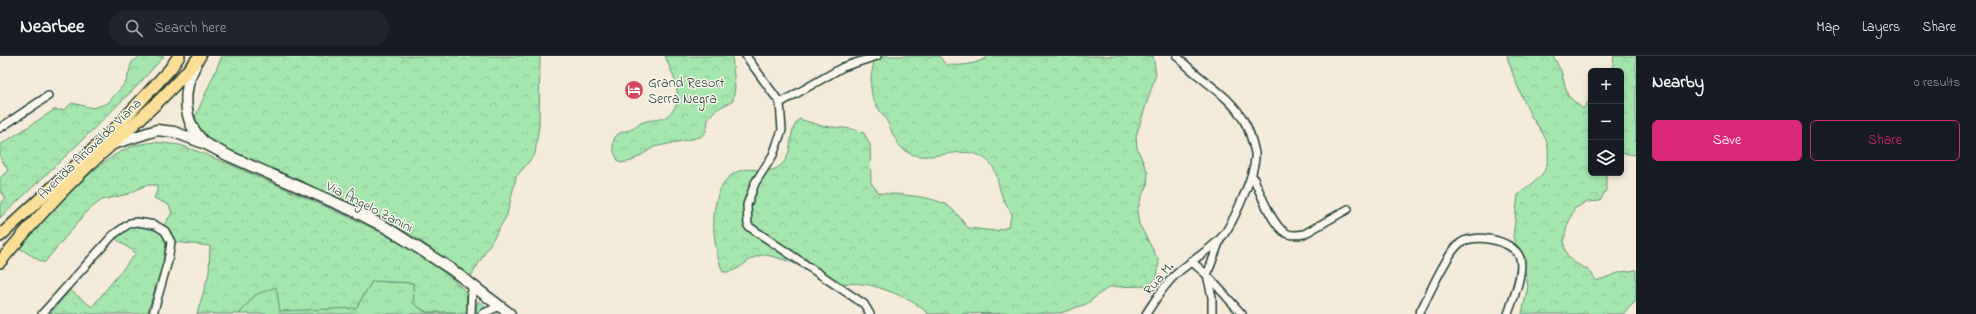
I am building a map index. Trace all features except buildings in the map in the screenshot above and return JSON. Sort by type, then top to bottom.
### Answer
[{"type":"main road","name":"Avenida Ariovaldo Viana","points":[[0,236],[112,132],[170,69],[179,56]]},
{"type":"main road","name":"Avenida Ariovaldo Viana","points":[[0,262],[62,191],[164,96],[200,56]]},
{"type":"street","name":"Via Ângelo Zanini","points":[[200,56],[191,75],[186,99],[186,111],[191,125],[197,135],[206,144]]},
{"type":"street","points":[[746,56],[780,102],[782,130],[773,155],[755,183],[747,205],[748,226],[864,304],[870,314]]},
{"type":"street","points":[[780,102],[843,67],[877,56]]},
{"type":"street","points":[[1177,56],[1184,65],[1230,101],[1244,122],[1255,154],[1252,174],[1230,226],[1220,239],[1207,275],[1212,297],[1212,314]]},
{"type":"street","points":[[0,128],[48,96]]},
{"type":"street","name":"Via Ângelo Zanini","points":[[112,144],[157,130],[174,132],[206,144],[229,156],[356,212],[387,228],[451,269],[510,314]]},
{"type":"street","points":[[1252,174],[1276,223],[1286,234],[1304,234],[1348,208]]},
{"type":"street","points":[[42,314],[114,235],[130,223],[137,222],[155,226],[165,231],[171,242],[168,261],[153,314]]},
{"type":"street","points":[[1419,314],[1458,244],[1476,238],[1496,240],[1513,248],[1520,257],[1520,269],[1508,314]]},
{"type":"street","name":"Rua M.","points":[[1146,314],[1172,279],[1191,261],[1220,239]]},
{"type":"street","points":[[1191,261],[1207,275],[1242,314]]},
{"type":"street","points":[[471,314],[472,286]]},
{"type":"street","points":[[482,314],[500,306]]},
{"type":"green space","points":[[141,56],[164,56],[138,85],[0,218],[0,203],[6,199],[0,190],[0,178],[8,170],[0,157],[0,145],[54,110],[64,110],[72,103],[93,108],[108,103],[126,82],[132,62]]},
{"type":"green space","points":[[222,56],[540,56],[539,125],[535,154],[516,177],[507,215],[470,278],[422,242],[393,224],[229,151],[204,135],[193,122]]},
{"type":"green space","points":[[665,56],[732,56],[735,87],[733,101],[713,113],[709,118],[706,131],[700,137],[654,147],[632,161],[620,163],[613,148],[615,137],[618,134],[632,129],[643,122],[664,118],[673,110],[677,103],[674,79]]},
{"type":"green space","points":[[876,56],[939,56],[946,65],[957,65],[974,63],[989,56],[1153,56],[1156,74],[1136,136],[1137,148],[1148,173],[1147,187],[1141,198],[1137,212],[1139,224],[1159,261],[1157,278],[1147,286],[1109,287],[1086,304],[1061,313],[928,314],[908,299],[888,291],[870,285],[837,283],[823,280],[801,266],[769,255],[758,256],[739,268],[729,272],[723,272],[719,261],[714,231],[714,215],[722,186],[730,176],[742,170],[772,170],[780,166],[787,158],[793,130],[799,119],[822,126],[852,129],[864,133],[870,145],[871,183],[879,193],[917,196],[945,204],[952,209],[968,228],[996,231],[1008,227],[1012,214],[1005,203],[993,167],[984,158],[965,152],[932,156],[913,155],[901,147],[895,139],[872,94],[871,75]]},
{"type":"green space","points":[[1507,56],[1553,56],[1561,71],[1568,96],[1583,109],[1588,102],[1588,176],[1606,176],[1606,190],[1600,201],[1588,202],[1575,208],[1565,234],[1564,240],[1566,253],[1573,262],[1587,269],[1596,281],[1621,272],[1636,270],[1636,301],[1627,310],[1626,314],[1522,314],[1528,286],[1523,262],[1513,237],[1518,195],[1538,179],[1544,171],[1548,161],[1548,149],[1545,137],[1531,116],[1512,72]]},
{"type":"green space","points":[[1614,56],[1636,56],[1636,155],[1624,153],[1624,68],[1612,68]]},
{"type":"green space","points":[[154,142],[180,145],[207,155],[334,210],[394,239],[432,263],[466,292],[468,314],[457,314],[455,312],[426,312],[414,304],[413,283],[372,281],[356,308],[280,311],[276,287],[255,295],[239,314],[197,314],[209,273],[210,246],[175,242],[170,230],[164,225],[172,213],[169,205],[154,198],[157,191],[157,185],[146,185],[128,194],[102,200],[87,211],[44,263],[19,248],[73,190],[105,162],[136,145]]},
{"type":"green space","points":[[133,226],[151,228],[161,233],[167,242],[168,248],[147,314],[50,314],[70,290],[92,307],[136,253],[116,239],[122,231]]},
{"type":"green space","points":[[372,281],[413,283],[414,304],[426,312],[456,312],[457,314],[239,314],[255,295],[276,286],[356,308]]},
{"type":"green space","points":[[478,301],[485,306],[475,314]]},
{"type":"place","name":"Grand Resort Serra Negra","points":[[634,90]]}]
